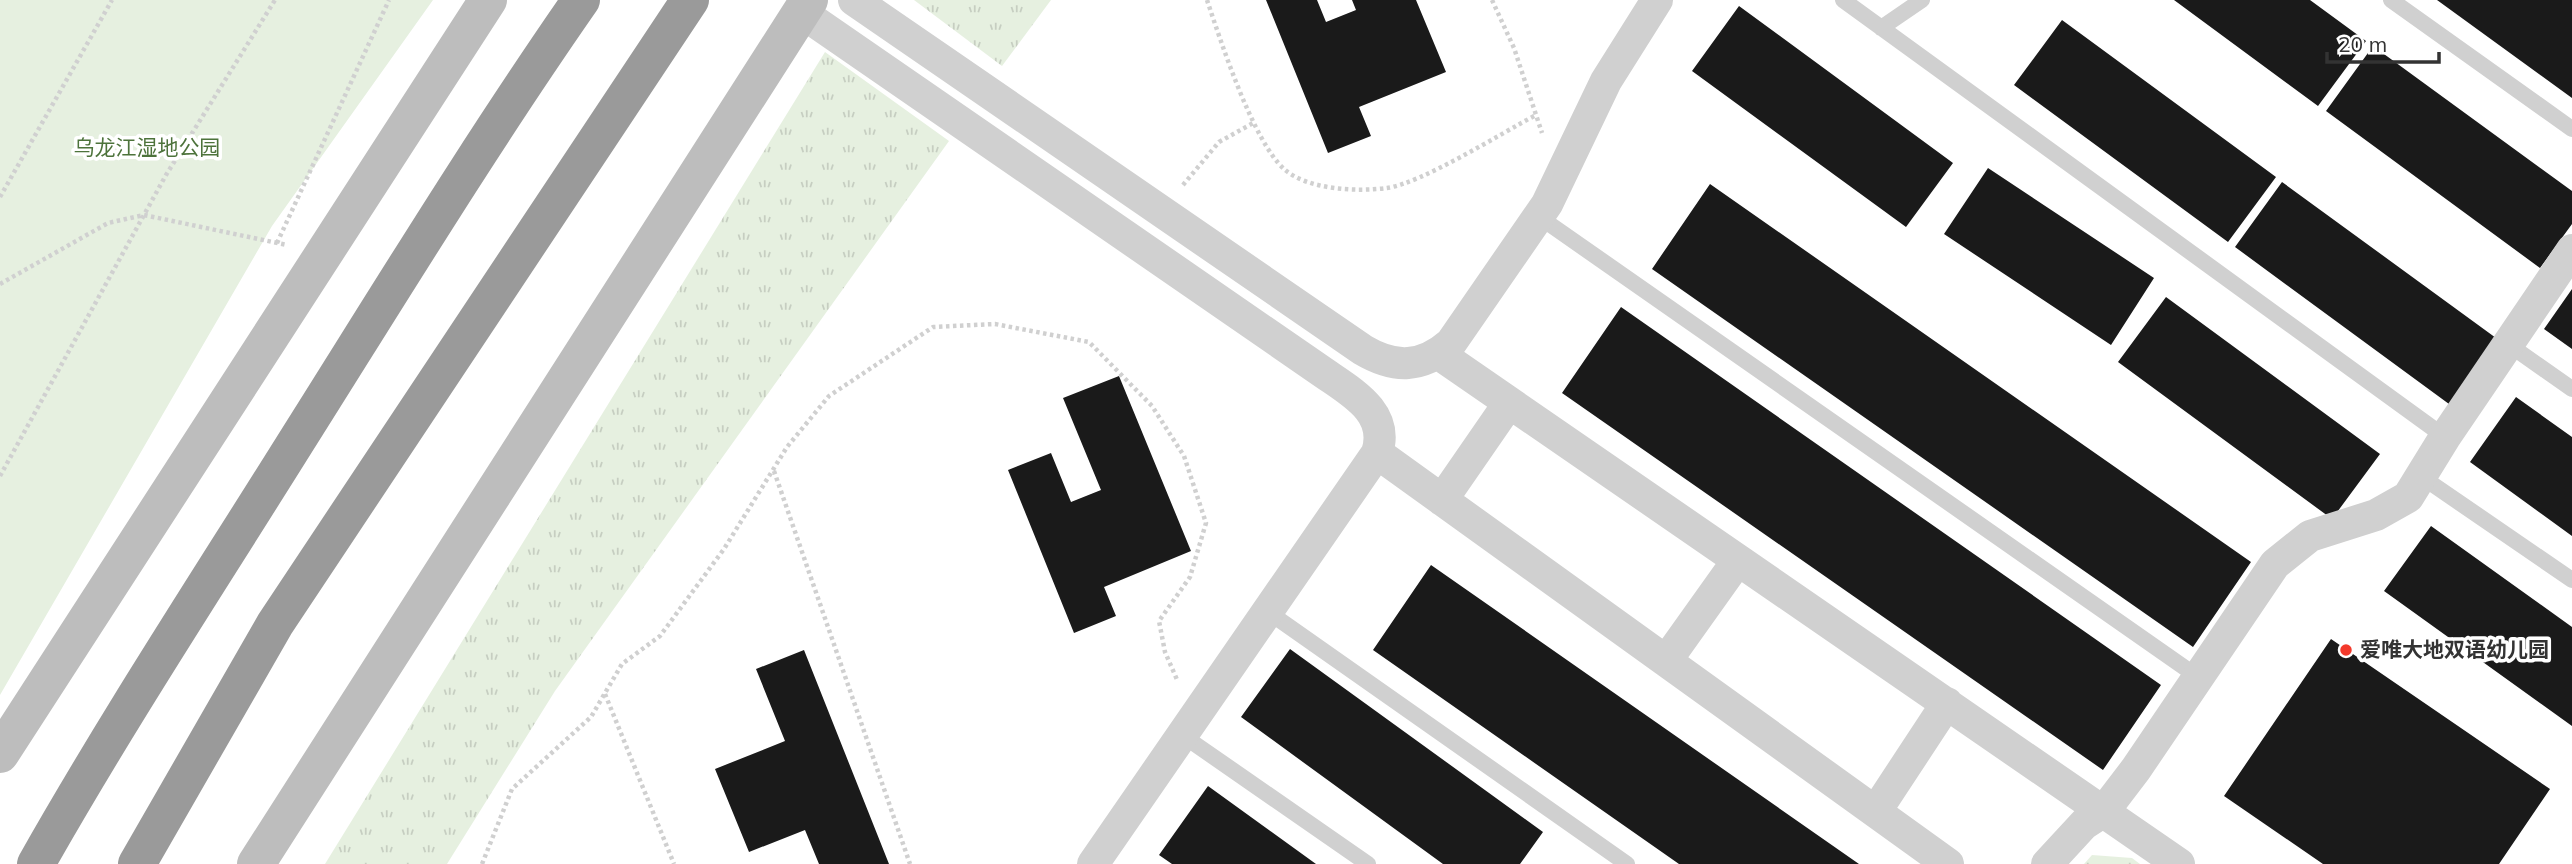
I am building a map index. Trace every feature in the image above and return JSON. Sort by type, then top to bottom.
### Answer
[{"type":"highway","points":[[36,864],[87,773],[396,283],[514,97],[581,0]]},
{"type":"highway","points":[[137,864],[275,624],[690,0]]},
{"type":"main road","points":[[0,754],[488,0]]},
{"type":"main road","points":[[256,864],[805,6]]},
{"type":"street","points":[[854,0],[1381,361],[1400,365],[1418,363],[1439,354],[1451,344],[1538,216],[1606,81],[1657,0]]},
{"type":"street","points":[[805,6],[1357,396],[1372,410],[1379,423],[1382,439],[1377,453],[1093,864]]},
{"type":"street","points":[[2047,864],[2084,824],[2104,811],[2275,564],[2310,536],[2394,507],[2409,497],[2445,437],[2572,250]]},
{"type":"street","points":[[1439,354],[2179,864]]},
{"type":"street","points":[[1443,500],[1509,403]]},
{"type":"street","points":[[1377,453],[1948,864]]},
{"type":"street","points":[[1666,661],[1738,560]]},
{"type":"street","points":[[1876,811],[1947,703]]},
{"type":"lane","points":[[1843,0],[2445,437]]},
{"type":"lane","points":[[1881,28],[1922,0]]},
{"type":"lane","points":[[2391,0],[2572,129]]},
{"type":"lane","points":[[1538,216],[2198,677]]},
{"type":"lane","points":[[2508,344],[2572,388]]},
{"type":"lane","points":[[2422,477],[2572,580]]},
{"type":"lane","points":[[1268,611],[1627,864]]},
{"type":"lane","points":[[1187,726],[1368,864]]},
{"type":"path","points":[[0,197],[112,0]]},
{"type":"path","points":[[0,476],[144,215],[275,0]]},
{"type":"path","points":[[277,243],[389,0]]},
{"type":"path","points":[[1207,0],[1232,72],[1255,122],[1284,169],[1315,187],[1388,188],[1428,172],[1535,116]]},
{"type":"path","points":[[1492,0],[1514,48],[1535,116],[1559,176]]},
{"type":"path","points":[[1165,214],[1193,170],[1219,142],[1255,122]]},
{"type":"path","points":[[0,284],[108,223],[144,215],[325,252]]},
{"type":"path","points":[[482,864],[512,789],[591,717],[622,664],[660,636],[724,549],[787,447],[829,396],[933,327],[995,324],[1089,342],[1152,406],[1184,456],[1206,523],[1190,577],[1159,621],[1165,652],[1187,726]]},
{"type":"path","points":[[773,470],[910,864]]},
{"type":"path","points":[[605,694],[674,864]]},
{"type":"green space","name":"乌龙江湿地公园","points":[[0,0],[433,0],[272,226],[0,695]]},
{"type":"green space","points":[[914,0],[1051,0],[1002,66]]},
{"type":"green space","points":[[825,52],[949,141],[555,691],[447,864],[325,864]]},
{"type":"green space","points":[[2092,855],[2132,858],[2140,864],[2084,864]]},
{"type":"building","points":[[1266,0],[1317,0],[1326,22],[1356,10],[1352,0],[1416,0],[1446,72],[1359,107],[1371,136],[1328,153]]},
{"type":"building","points":[[2174,0],[2310,0],[2366,41],[2318,106]]},
{"type":"building","points":[[2437,0],[2572,0],[2572,98]]},
{"type":"building","points":[[1739,6],[1953,163],[1906,227],[1692,71]]},
{"type":"building","points":[[2062,20],[2276,177],[2228,242],[2014,85]]},
{"type":"building","points":[[2373,46],[2572,191],[2572,224],[2540,268],[2326,111]]},
{"type":"building","points":[[1988,168],[2154,278],[2111,345],[1944,234]]},
{"type":"building","points":[[2282,182],[2496,338],[2449,404],[2235,247]]},
{"type":"building","points":[[1710,184],[2251,562],[2193,647],[1652,269]]},
{"type":"building","points":[[2572,289],[2572,349],[2544,329]]},
{"type":"building","points":[[2166,297],[2380,454],[2332,519],[2118,362]]},
{"type":"building","points":[[1621,307],[2161,685],[2103,770],[1562,393]]},
{"type":"building","points":[[1119,376],[1191,551],[1104,587],[1116,616],[1074,633],[1008,470],[1051,453],[1071,502],[1101,490],[1063,398]]},
{"type":"building","points":[[2516,397],[2572,437],[2572,536],[2470,462]]},
{"type":"building","points":[[2431,526],[2572,627],[2572,726],[2384,591]]},
{"type":"building","points":[[1431,565],[1859,864],[1679,864],[1373,650]]},
{"type":"building","points":[[2331,639],[2550,789],[2499,864],[2323,864],[2224,796]]},
{"type":"building","points":[[1290,649],[1543,832],[1520,864],[1443,864],[1241,717]]},
{"type":"building","points":[[804,650],[889,864],[819,864],[805,830],[749,852],[715,769],[785,741],[756,669]]},
{"type":"building","points":[[1208,786],[1316,864],[1172,864],[1159,855]]},
{"type":"place","name":"爱唯大地双语幼儿园","points":[[2346,650]]}]
